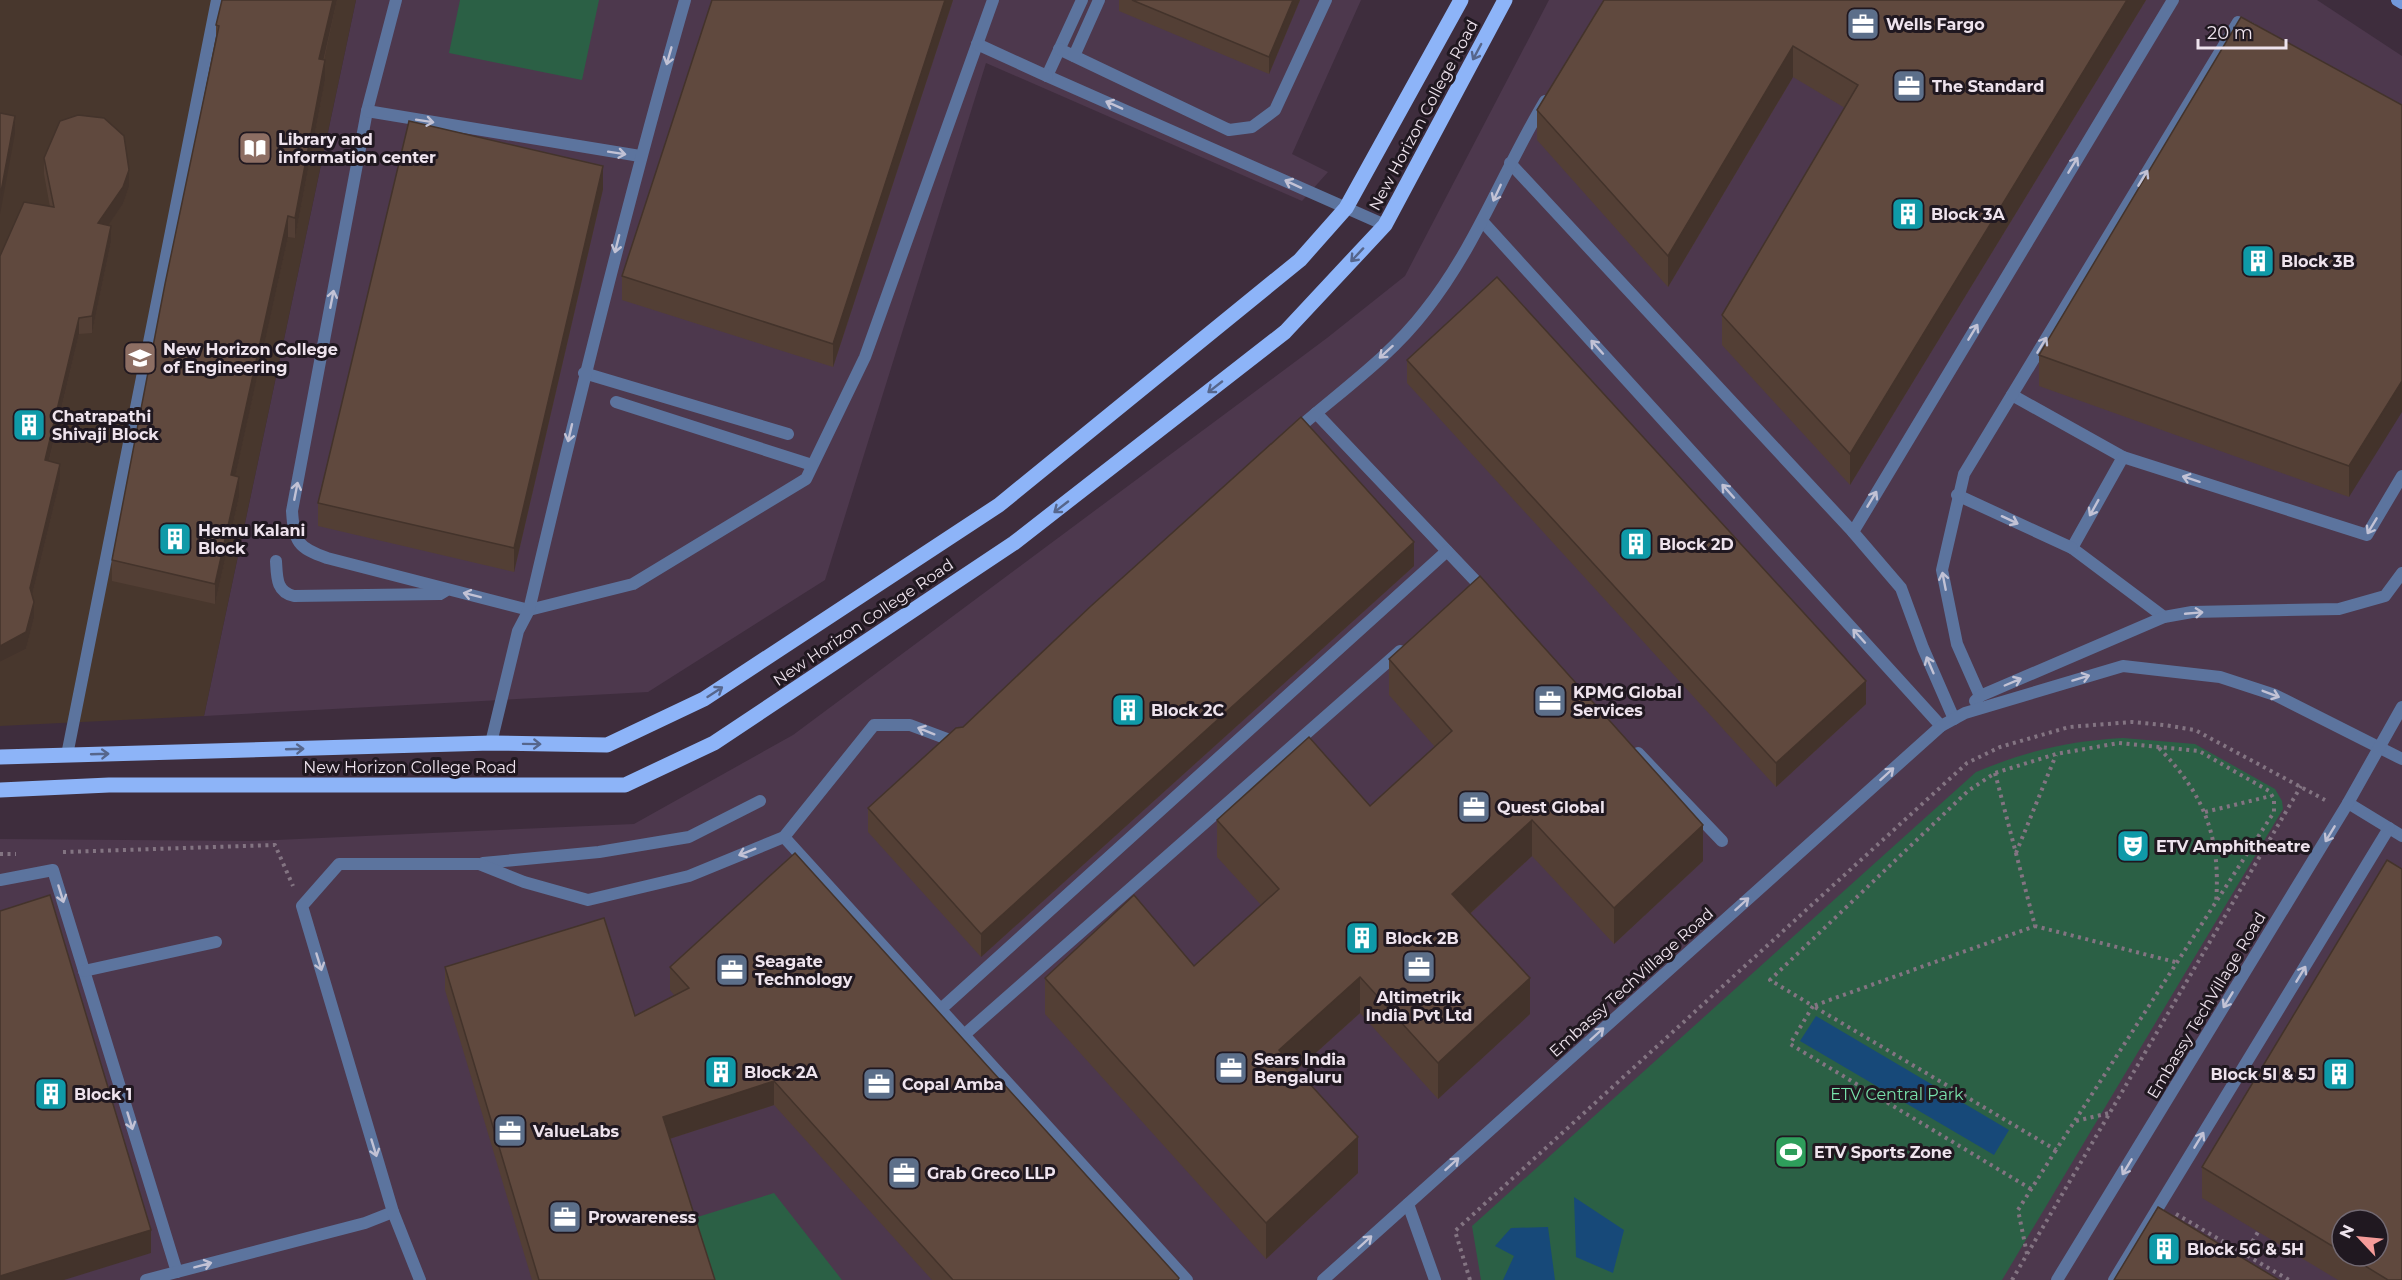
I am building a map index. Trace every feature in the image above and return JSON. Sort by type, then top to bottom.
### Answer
[{"type":"main road","name":"New Horizon College Road","points":[[0,757],[491,743],[607,745],[704,699],[999,505],[1300,260],[1346,208],[1461,0]]},
{"type":"main road","name":"New Horizon College Road","points":[[0,790],[109,785],[625,785],[714,742],[1014,543],[1285,332],[1385,225],[1504,0]]},
{"type":"main road","points":[[2397,0],[2402,3]]},
{"type":"street","points":[[67,755],[218,0]]},
{"type":"street","points":[[396,0],[368,111],[292,511],[294,536],[306,551],[327,558],[529,610],[633,584],[806,479],[865,357],[993,0]]},
{"type":"street","points":[[491,743],[518,631],[529,610],[584,373],[640,156],[685,0]]},
{"type":"street","points":[[1047,76],[1082,0]]},
{"type":"street","points":[[1074,56],[1099,0]]},
{"type":"street","points":[[1059,49],[1229,130],[1252,127],[1275,110],[1326,0]]},
{"type":"street","points":[[1853,532],[2173,0]]},
{"type":"street","points":[[1980,696],[1957,644],[1942,570],[1957,495],[1964,474],[2238,22],[2268,38]]},
{"type":"street","points":[[977,44],[1385,225]]},
{"type":"street","points":[[1281,445],[1390,349],[1424,313],[1450,277],[1483,222],[1510,163],[1552,90]]},
{"type":"street","points":[[368,111],[640,156]]},
{"type":"street","points":[[1510,163],[1853,532],[1901,588],[1923,648],[1959,716]]},
{"type":"street","points":[[1483,222],[1941,726]]},
{"type":"street","points":[[584,373],[788,434]]},
{"type":"street","points":[[2012,395],[2123,457],[2367,536],[2402,476]]},
{"type":"street","points":[[616,402],[812,465]]},
{"type":"street","points":[[1316,413],[1447,551],[1473,587],[1493,600]]},
{"type":"street","points":[[2072,548],[2123,457]]},
{"type":"street","points":[[1957,495],[2072,548],[2164,617]]},
{"type":"street","points":[[941,1009],[1447,551]]},
{"type":"street","points":[[276,561],[278,586],[286,594],[294,596],[440,594],[449,589]]},
{"type":"street","name":"Embassy TechVillage Road","points":[[1959,716],[1980,696],[2164,617],[2192,612],[2339,609],[2385,596],[2402,573]]},
{"type":"street","points":[[964,1035],[1414,638]]},
{"type":"street","name":"Embassy TechVillage Road","points":[[1323,1280],[1941,726],[1959,716],[2123,666],[2220,676],[2275,695],[2379,746]]},
{"type":"street","name":"Embassy TechVillage Road","points":[[2058,1280],[2346,807],[2402,707]]},
{"type":"street","points":[[479,864],[524,882],[588,900],[690,876],[784,837],[873,725],[910,725],[957,744],[966,736]]},
{"type":"street","points":[[1632,746],[1722,841]]},
{"type":"street","points":[[2379,746],[2402,759]]},
{"type":"street","points":[[420,1280],[393,1212],[302,906],[339,864],[479,864],[599,852],[689,837],[760,801]]},
{"type":"street","points":[[2346,807],[2402,836]]},
{"type":"street","points":[[2114,1280],[2390,828]]},
{"type":"street","points":[[784,837],[1187,1280]]},
{"type":"street","points":[[0,880],[53,870],[177,1272]]},
{"type":"street","points":[[84,971],[216,942]]},
{"type":"street","points":[[1408,1204],[1435,1280]]},
{"type":"street","points":[[146,1280],[365,1223],[393,1212]]},
{"type":"path","points":[[1470,1280],[1455,1231],[1967,763],[2000,747],[2034,735],[2069,727],[2132,722],[2195,730],[2346,807]]},
{"type":"path","points":[[2027,1254],[2018,1210],[2274,812],[2272,796],[2262,786],[2199,751],[2119,743],[2056,754],[1995,773],[1968,791],[1770,980],[2056,1150]]},
{"type":"path","points":[[2158,747],[2193,788],[2205,812],[2217,857],[2216,904]]},
{"type":"path","points":[[2016,854],[2056,754]]},
{"type":"path","points":[[1995,773],[2035,926]]},
{"type":"path","points":[[2012,1280],[2301,786]]},
{"type":"path","points":[[2205,812],[2272,796]]},
{"type":"path","points":[[60,852],[275,845],[302,906]]},
{"type":"path","points":[[0,854],[24,853]]},
{"type":"path","points":[[2031,1189],[1790,1044],[1813,1006],[2035,926],[2179,963]]},
{"type":"path","points":[[2075,1121],[2109,1113]]},
{"type":"path","points":[[2159,1205],[2289,1280]]},
{"type":"path","points":[[2236,1270],[2258,1232]]},
{"type":"shaded area","name":"New Horizon College of Engineering","points":[[0,0],[356,0],[204,716],[0,726]]},
{"type":"shaded area","points":[[356,0],[1361,0],[1292,154],[1328,172],[1302,201],[986,63],[825,580],[648,692],[204,716]]},
{"type":"shaded area","points":[[1549,0],[2317,0],[2402,56],[2402,1280],[0,1280],[0,839],[253,841],[634,824],[793,735],[1327,338],[1405,276]]},
{"type":"green space","points":[[460,0],[599,0],[582,80],[449,53]]},
{"type":"green space","name":"ETV Central Park","points":[[2123,738],[2195,744],[2275,789],[2282,801],[2283,809],[2002,1280],[1481,1280],[1472,1226],[1976,772],[2048,748]]},
{"type":"green space","points":[[774,1193],[842,1280],[707,1280],[688,1220]]},
{"type":"water","points":[[1816,1016],[2009,1130],[1994,1155],[1800,1041]]},
{"type":"water","points":[[1574,1197],[1624,1230],[1613,1273],[1576,1257]]},
{"type":"water","points":[[1548,1227],[1555,1280],[1503,1280],[1514,1256],[1495,1246],[1511,1228]]},
{"type":"building","points":[[222,0],[333,0],[319,59],[325,60],[295,218],[288,216],[231,475],[239,477],[215,584],[112,560],[165,284],[219,26],[216,25]]},
{"type":"building","points":[[712,0],[945,0],[833,344],[622,276]]},
{"type":"building","points":[[1132,0],[1293,0],[1269,57]]},
{"type":"building","name":"Block 3A","points":[[1604,0],[2127,0],[1850,454],[1722,315],[1858,85],[1793,46],[1668,256],[1537,110]]},
{"type":"building","name":"Block 3B","points":[[2241,17],[2402,105],[2402,381],[2349,466],[2039,355]]},
{"type":"building","points":[[0,113],[15,116],[0,197]]},
{"type":"building","name":"Chatrapathi Shivaji Block","points":[[78,115],[104,118],[124,136],[129,170],[123,187],[98,223],[111,226],[92,316],[79,318],[45,460],[60,464],[30,588],[34,602],[26,632],[0,646],[0,256],[24,202],[54,207],[44,158],[60,121]]},
{"type":"building","points":[[409,121],[603,166],[514,548],[318,503]]},
{"type":"building","name":"Block 2D","points":[[1497,277],[1866,681],[1776,763],[1407,360]]},
{"type":"building","name":"Block 2C","points":[[1301,417],[1414,542],[981,934],[868,808],[956,728],[963,727],[1091,606]]},
{"type":"building","name":"Block 2B","points":[[1480,576],[1703,825],[1614,908],[1532,820],[1452,894],[1530,978],[1438,1063],[1360,977],[1279,1050],[1358,1137],[1266,1223],[1045,978],[1134,895],[1194,966],[1279,889],[1217,820],[1309,737],[1370,806],[1452,731],[1389,659]]},
{"type":"building","name":"Block 2A","points":[[795,853],[1179,1278],[1178,1280],[953,1280],[774,1081],[663,1117],[715,1280],[539,1280],[445,967],[604,918],[635,1016],[689,988],[670,967]]},
{"type":"building","name":"Block 5I & 5J","points":[[2387,860],[2402,869],[2402,1280],[2388,1280],[2368,1268],[2390,1268],[2390,1208],[2330,1208],[2330,1245],[2202,1167]]},
{"type":"building","name":"Block 1","points":[[50,895],[151,1230],[0,1276],[0,911]]},
{"type":"building","points":[[2158,1207],[2279,1280],[2114,1280]]},
{"type":"place","name":"Wells Fargo","points":[[1863,24]]},
{"type":"place","name":"The Standard","points":[[1909,86]]},
{"type":"place","name":"Library and information center","points":[[255,148]]},
{"type":"place","name":"Block 3A","points":[[1908,214]]},
{"type":"place","name":"Block 3B","points":[[2258,261]]},
{"type":"place","name":"New Horizon College of Engineering","points":[[140,358]]},
{"type":"place","name":"Chatrapathi Shivaji Block","points":[[29,425]]},
{"type":"place","name":"Hemu Kalani Block","points":[[175,539]]},
{"type":"place","name":"Block 2D","points":[[1636,544]]},
{"type":"place","name":"KPMG Global Services","points":[[1550,701]]},
{"type":"place","name":"Block 2C","points":[[1128,710]]},
{"type":"place","name":"Quest Global","points":[[1474,807]]},
{"type":"place","name":"ETV Amphitheatre","points":[[2133,846]]},
{"type":"place","name":"Block 2B","points":[[1362,938]]},
{"type":"place","name":"Altimetrik India Pvt Ltd","points":[[1419,967]]},
{"type":"place","name":"Seagate Technology","points":[[732,970]]},
{"type":"place","name":"Sears India Bengaluru","points":[[1231,1068]]},
{"type":"place","name":"Block 2A","points":[[721,1072]]},
{"type":"place","name":"Block 5I & 5J","points":[[2339,1074]]},
{"type":"place","name":"Copal Amba","points":[[879,1084]]},
{"type":"place","name":"Block 1","points":[[51,1094]]},
{"type":"place","name":"ValueLabs","points":[[510,1131]]},
{"type":"place","name":"ETV Sports Zone","points":[[1791,1152]]},
{"type":"place","name":"Grab Greco LLP","points":[[904,1173]]},
{"type":"place","name":"Prowareness","points":[[565,1217]]},
{"type":"place","name":"Block 5G & 5H","points":[[2164,1249]]}]
